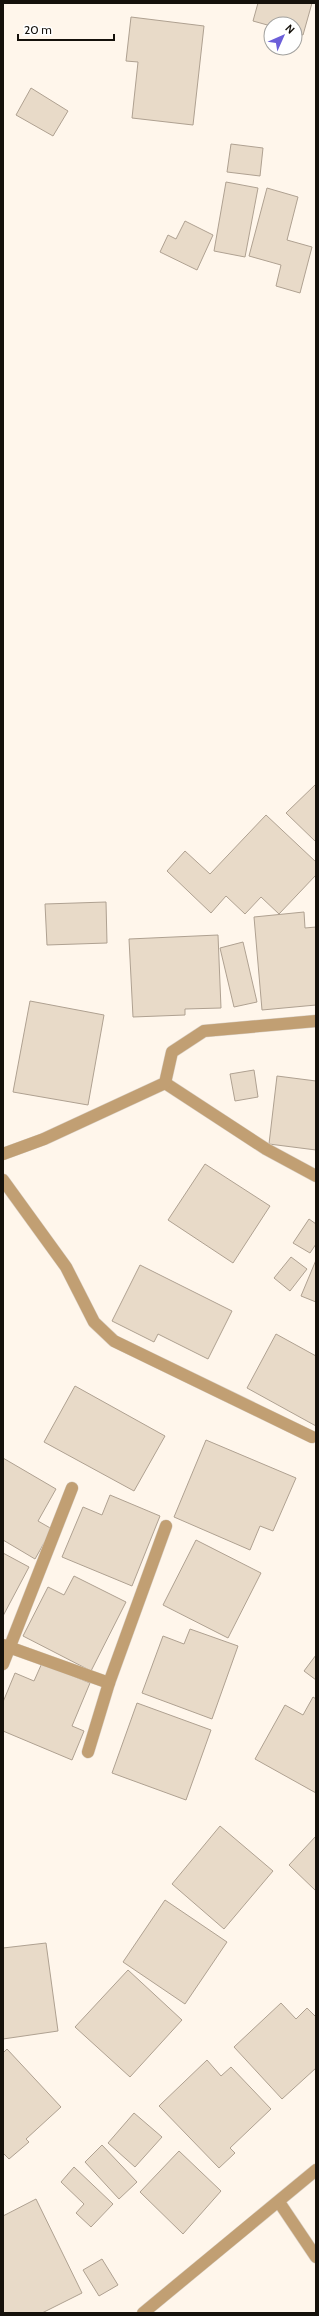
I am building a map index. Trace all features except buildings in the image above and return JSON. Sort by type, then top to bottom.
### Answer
[{"type":"street","points":[[165,1083],[172,1052],[204,1031],[316,1021]]},
{"type":"street","points":[[3,1154],[44,1139],[165,1083]]},
{"type":"street","points":[[165,1083],[266,1149],[316,1176]]},
{"type":"street","points":[[3,1180],[66,1267],[94,1322],[114,1341],[312,1437]]},
{"type":"street","points":[[3,1664],[6,1646],[72,1488]]},
{"type":"street","points":[[88,1752],[109,1683],[166,1526]]},
{"type":"street","points":[[6,1646],[109,1683]]},
{"type":"street","points":[[143,2313],[316,2170]]},
{"type":"street","points":[[279,2202],[316,2257]]}]
